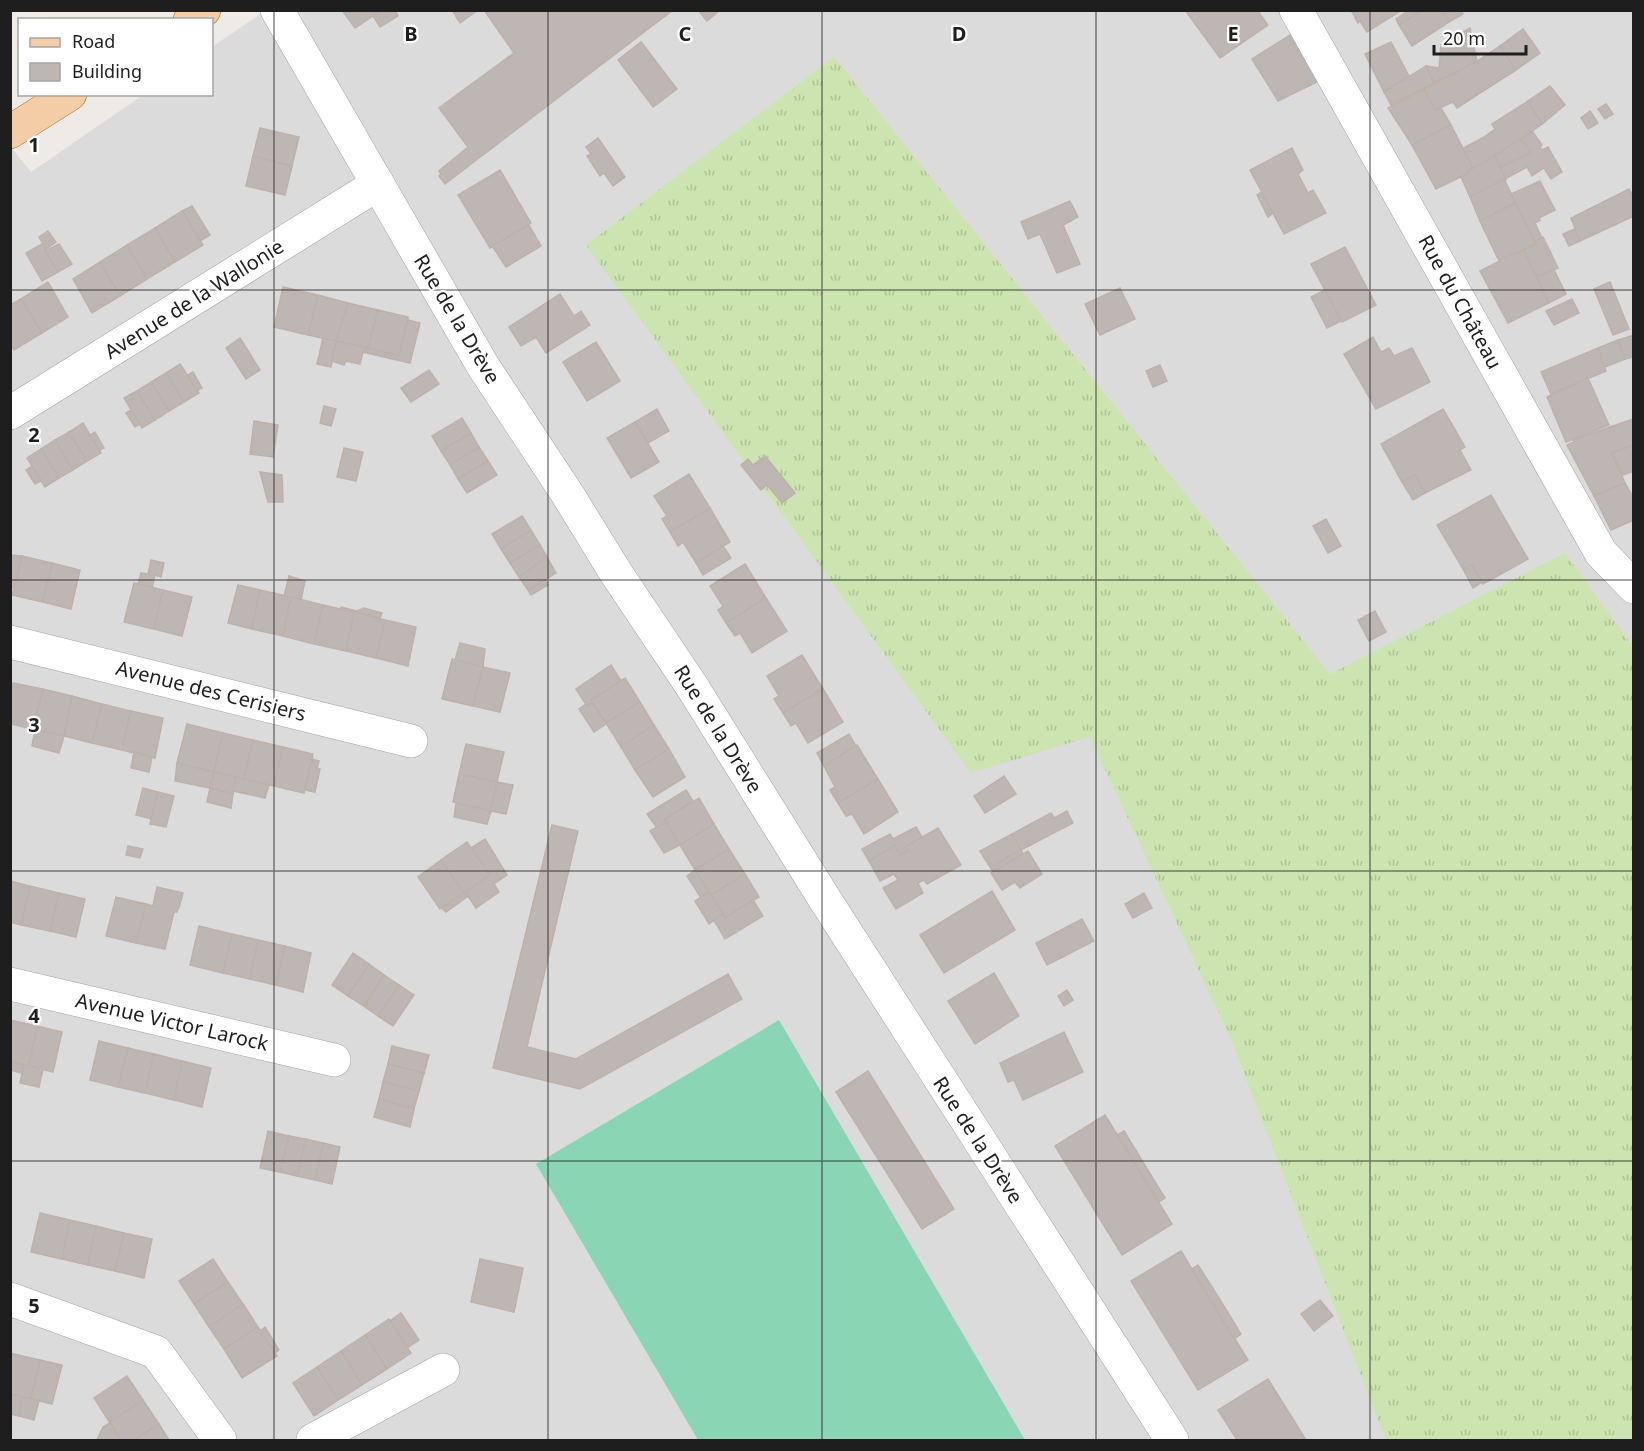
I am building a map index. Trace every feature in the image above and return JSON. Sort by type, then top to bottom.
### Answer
[{"type":"main road","points":[[10,132],[67,96]]},
{"type":"street","name":"Rue de la Drève","points":[[277,10],[483,366],[693,688],[824,898],[1172,1440]]},
{"type":"street","name":"Rue du Château","points":[[1296,10],[1600,553],[1634,587]]},
{"type":"street","name":"Avenue de la Wallonie","points":[[10,413],[378,184]]},
{"type":"street","name":"Avenue des Cerisiers","points":[[10,642],[411,741]]},
{"type":"street","name":"Avenue Victor Larock","points":[[10,984],[334,1060]]},
{"type":"street","points":[[10,1299],[156,1352],[220,1440]]},
{"type":"street","points":[[313,1440],[443,1370]]},
{"type":"shaded area","points":[[265,11],[1633,11],[1633,1440],[11,1440],[10,146],[31,172],[142,96],[213,96],[213,46]]},
{"type":"green space","points":[[834,57],[1330,674],[1565,553],[1633,647],[1633,1440],[1386,1440],[1229,1035],[1090,737],[971,773],[586,245]]},
{"type":"green space","points":[[779,1020],[1025,1440],[698,1440],[536,1164]]},
{"type":"building","points":[[342,10],[382,10],[355,28]]},
{"type":"building","points":[[382,10],[395,10],[398,16],[380,27],[373,16]]},
{"type":"building","points":[[452,10],[478,10],[460,23]]},
{"type":"building","points":[[484,10],[673,10],[445,184],[439,176],[441,174],[439,171],[468,147],[439,108],[514,53]]},
{"type":"building","points":[[698,10],[720,10],[707,21]]},
{"type":"building","points":[[1185,10],[1257,10],[1268,25],[1220,58]]},
{"type":"building","points":[[1351,10],[1402,10],[1367,32],[1360,21],[1358,23]]},
{"type":"building","points":[[1409,10],[1423,10],[1399,25],[1396,19]]},
{"type":"building","points":[[1423,10],[1442,10],[1449,22],[1412,46],[1399,25]]},
{"type":"building","points":[[1442,10],[1461,10],[1463,14],[1449,22]]},
{"type":"building","points":[[1470,28],[1477,61],[1434,83],[1426,66],[1439,68],[1441,45]]},
{"type":"building","points":[[1523,29],[1540,53],[1516,70],[1500,46]]},
{"type":"building","points":[[1290,35],[1319,81],[1278,101],[1252,59]]},
{"type":"building","points":[[641,42],[677,89],[653,107],[618,60]]},
{"type":"building","points":[[1391,42],[1409,76],[1384,92],[1365,54]]},
{"type":"building","points":[[1500,46],[1516,70],[1457,108],[1453,102],[1435,110],[1424,89],[1473,64]]},
{"type":"building","points":[[1426,66],[1434,83],[1391,105],[1384,92]]},
{"type":"building","points":[[1550,86],[1565,105],[1542,124],[1528,101]]},
{"type":"building","points":[[1424,89],[1435,110],[1441,108],[1451,125],[1412,145],[1388,108]]},
{"type":"building","points":[[1528,101],[1542,124],[1473,168],[1462,149],[1495,129],[1492,124]]},
{"type":"building","points":[[1606,104],[1613,114],[1605,119],[1598,109]]},
{"type":"building","points":[[1590,111],[1598,123],[1588,129],[1581,118]]},
{"type":"building","points":[[1451,125],[1473,168],[1468,171],[1469,173],[1436,189],[1412,145]]},
{"type":"building","points":[[260,128],[299,137],[292,166],[253,156]]},
{"type":"building","points":[[1532,131],[1542,145],[1540,146],[1542,150],[1548,147],[1562,172],[1551,179],[1544,168],[1532,176],[1527,167],[1505,179],[1500,167],[1531,152],[1521,139]]},
{"type":"building","points":[[598,138],[625,177],[613,186],[604,173],[600,176],[587,156],[591,154],[586,147]]},
{"type":"building","points":[[1521,139],[1531,152],[1500,167],[1495,155]]},
{"type":"building","points":[[1292,148],[1303,170],[1298,174],[1308,193],[1313,190],[1326,213],[1284,234],[1250,170]]},
{"type":"building","points":[[253,156],[292,166],[285,195],[246,186]]},
{"type":"building","points":[[1495,156],[1506,180],[1470,197],[1461,177]]},
{"type":"building","points":[[500,170],[531,223],[490,248],[458,195]]},
{"type":"building","points":[[1504,179],[1516,203],[1480,221],[1470,197]]},
{"type":"building","points":[[1540,181],[1555,210],[1539,218],[1540,220],[1535,223],[1542,238],[1535,241],[1511,194]]},
{"type":"building","points":[[1629,189],[1634,197],[1634,216],[1580,241],[1571,218]]},
{"type":"building","points":[[1261,192],[1273,213],[1268,217],[1257,195]]},
{"type":"building","points":[[1070,201],[1078,217],[1063,225],[1080,264],[1057,273],[1040,234],[1028,239],[1021,222]]},
{"type":"building","points":[[1516,203],[1536,244],[1499,261],[1480,221]]},
{"type":"building","points":[[192,206],[210,235],[200,241],[182,211]]},
{"type":"building","points":[[182,211],[203,245],[175,262],[155,228]]},
{"type":"building","points":[[529,225],[541,246],[506,267],[492,246]]},
{"type":"building","points":[[155,228],[175,262],[147,279],[127,245]]},
{"type":"building","points":[[1575,229],[1580,241],[1569,246],[1563,234]]},
{"type":"building","points":[[48,231],[56,242],[46,249],[39,237]]},
{"type":"building","points":[[1543,237],[1558,268],[1536,277],[1524,250],[1536,244],[1535,241]]},
{"type":"building","points":[[42,244],[58,272],[42,281],[26,253]]},
{"type":"building","points":[[59,244],[72,264],[58,272],[45,251]]},
{"type":"building","points":[[127,245],[147,279],[120,296],[100,262]]},
{"type":"building","points":[[1345,247],[1376,305],[1342,322],[1311,264]]},
{"type":"building","points":[[1524,250],[1549,303],[1508,323],[1480,271]]},
{"type":"building","points":[[100,262],[120,296],[92,313],[73,279]]},
{"type":"building","points":[[1554,270],[1566,294],[1549,303],[1536,277]]},
{"type":"building","points":[[48,282],[68,317],[42,333],[21,299]]},
{"type":"building","points":[[1610,282],[1629,329],[1613,335],[1594,289]]},
{"type":"building","points":[[283,287],[318,295],[308,335],[274,327]]},
{"type":"building","points":[[1120,288],[1135,319],[1100,335],[1085,304]]},
{"type":"building","points":[[1325,290],[1341,321],[1327,328],[1311,297]]},
{"type":"building","points":[[560,294],[574,316],[581,311],[590,325],[546,353],[536,337],[521,346],[509,327]]},
{"type":"building","points":[[318,295],[348,303],[336,341],[308,335]]},
{"type":"building","points":[[21,299],[42,333],[14,350],[10,344],[10,305]]},
{"type":"building","points":[[1572,299],[1579,313],[1554,325],[1546,311]]},
{"type":"building","points":[[348,303],[378,310],[368,348],[336,341]]},
{"type":"building","points":[[378,310],[408,317],[399,356],[368,348]]},
{"type":"building","points":[[408,320],[420,323],[410,363],[363,352],[368,348],[399,356]]},
{"type":"building","points":[[1634,335],[1634,357],[1625,359],[1618,340]]},
{"type":"building","points":[[1373,337],[1381,352],[1389,348],[1394,356],[1412,348],[1430,382],[1376,409],[1344,354]]},
{"type":"building","points":[[240,338],[260,370],[246,379],[226,348]]},
{"type":"building","points":[[323,338],[336,341],[331,367],[317,364]]},
{"type":"building","points":[[1618,340],[1625,359],[1605,367],[1598,348]]},
{"type":"building","points":[[336,341],[368,348],[363,352],[360,364],[346,361],[344,365],[332,361]]},
{"type":"building","points":[[596,342],[620,381],[587,401],[563,362]]},
{"type":"building","points":[[1598,348],[1606,371],[1551,394],[1541,372]]},
{"type":"building","points":[[180,364],[199,393],[184,402],[166,373]]},
{"type":"building","points":[[1160,365],[1167,381],[1153,387],[1146,371]]},
{"type":"building","points":[[429,370],[439,384],[411,402],[401,388]]},
{"type":"building","points":[[193,372],[202,388],[197,391],[188,375]]},
{"type":"building","points":[[166,373],[184,402],[169,411],[151,382]]},
{"type":"building","points":[[1588,378],[1609,425],[1566,442],[1547,397]]},
{"type":"building","points":[[151,382],[169,411],[155,420],[137,391]]},
{"type":"building","points":[[137,391],[155,420],[142,428],[124,398]]},
{"type":"building","points":[[324,406],[336,409],[331,426],[320,423]]},
{"type":"building","points":[[657,409],[669,431],[648,443],[635,422]]},
{"type":"building","points":[[1443,409],[1465,447],[1460,450],[1471,470],[1425,493],[1415,475],[1402,482],[1381,444]]},
{"type":"building","points":[[131,410],[140,424],[135,427],[126,413]]},
{"type":"building","points":[[462,418],[471,433],[441,451],[432,436]]},
{"type":"building","points":[[1633,419],[1634,445],[1612,453],[1625,483],[1594,496],[1567,445],[1574,442],[1573,440]]},
{"type":"building","points":[[254,421],[278,425],[273,457],[250,454]]},
{"type":"building","points":[[635,422],[659,462],[631,478],[607,438]]},
{"type":"building","points":[[83,423],[101,453],[87,461],[69,432]]},
{"type":"building","points":[[69,432],[87,461],[73,470],[55,440]]},
{"type":"building","points":[[95,432],[104,448],[99,450],[90,435]]},
{"type":"building","points":[[471,433],[479,447],[450,465],[441,451]]},
{"type":"building","points":[[55,440],[73,470],[59,478],[41,449]]},
{"type":"building","points":[[1634,445],[1634,471],[1623,475],[1612,453]]},
{"type":"building","points":[[479,447],[488,461],[458,479],[450,465]]},
{"type":"building","points":[[344,448],[363,452],[356,481],[337,477]]},
{"type":"building","points":[[41,449],[59,478],[45,487],[27,458]]},
{"type":"building","points":[[765,456],[795,493],[782,503],[767,485],[761,490],[741,465],[748,459],[753,465]]},
{"type":"building","points":[[488,461],[497,475],[467,493],[458,479]]},
{"type":"building","points":[[32,466],[41,481],[35,484],[26,470]]},
{"type":"building","points":[[260,472],[282,475],[283,502],[268,502]]},
{"type":"building","points":[[689,474],[710,508],[670,532],[662,519],[667,516],[654,496]]},
{"type":"building","points":[[1415,475],[1425,493],[1413,500],[1402,482]]},
{"type":"building","points":[[1625,483],[1634,499],[1634,520],[1611,530],[1594,496]]},
{"type":"building","points":[[1491,495],[1528,559],[1483,584],[1472,564],[1463,569],[1437,525]]},
{"type":"building","points":[[710,508],[730,542],[696,563],[683,542],[678,546],[670,532]]},
{"type":"building","points":[[522,516],[531,530],[501,549],[492,534]]},
{"type":"building","points":[[1326,519],[1341,546],[1328,553],[1313,526]]},
{"type":"building","points":[[531,530],[540,545],[510,563],[501,549]]},
{"type":"building","points":[[540,545],[547,557],[519,577],[510,563]]},
{"type":"building","points":[[723,546],[731,558],[703,575],[696,563]]},
{"type":"building","points":[[10,555],[22,556],[14,588],[10,587]]},
{"type":"building","points":[[22,556],[52,563],[43,602],[12,595]]},
{"type":"building","points":[[547,557],[556,573],[528,590],[519,577]]},
{"type":"building","points":[[151,560],[164,563],[161,577],[155,575],[152,588],[138,584],[141,573],[148,574]]},
{"type":"building","points":[[52,563],[80,570],[71,609],[43,602]]},
{"type":"building","points":[[745,564],[766,598],[726,623],[718,610],[723,606],[710,586]]},
{"type":"building","points":[[1472,564],[1482,582],[1473,588],[1463,569]]},
{"type":"building","points":[[289,576],[305,581],[301,600],[284,596]]},
{"type":"building","points":[[545,580],[548,585],[531,595],[528,590]]},
{"type":"building","points":[[134,583],[163,590],[154,629],[124,622]]},
{"type":"building","points":[[238,585],[260,590],[252,629],[228,623]]},
{"type":"building","points":[[163,590],[192,597],[182,636],[154,629]]},
{"type":"building","points":[[260,590],[291,597],[283,636],[252,629]]},
{"type":"building","points":[[291,597],[323,605],[314,644],[283,636]]},
{"type":"building","points":[[766,598],[787,631],[752,653],[740,633],[735,636],[726,623]]},
{"type":"building","points":[[323,605],[354,612],[346,651],[314,644]]},
{"type":"building","points":[[341,607],[357,611],[364,608],[382,613],[380,618],[340,609]]},
{"type":"building","points":[[1375,611],[1386,632],[1369,641],[1358,620]]},
{"type":"building","points":[[354,612],[385,620],[376,658],[346,651]]},
{"type":"building","points":[[385,620],[416,627],[408,666],[376,658]]},
{"type":"building","points":[[460,643],[485,649],[483,667],[455,660]]},
{"type":"building","points":[[802,655],[823,689],[783,713],[774,699],[779,696],[767,676]]},
{"type":"building","points":[[452,659],[483,667],[473,706],[442,699]]},
{"type":"building","points":[[611,665],[621,681],[591,700],[593,703],[587,706],[576,689]]},
{"type":"building","points":[[483,667],[510,673],[500,712],[473,706]]},
{"type":"building","points":[[625,678],[640,702],[606,723],[591,700]]},
{"type":"building","points":[[13,683],[43,689],[33,729],[10,724],[10,694]]},
{"type":"building","points":[[43,689],[72,696],[64,736],[33,729]]},
{"type":"building","points":[[823,689],[843,722],[808,743],[796,723],[791,726],[783,713]]},
{"type":"building","points":[[72,696],[102,704],[92,743],[64,736]]},
{"type":"building","points":[[640,702],[654,725],[621,747],[606,723]]},
{"type":"building","points":[[593,703],[606,724],[594,732],[579,709],[586,704],[587,706]]},
{"type":"building","points":[[102,704],[131,711],[122,750],[92,743]]},
{"type":"building","points":[[131,711],[163,718],[155,758],[122,750]]},
{"type":"building","points":[[187,724],[223,733],[214,772],[177,763]]},
{"type":"building","points":[[654,725],[669,749],[635,770],[621,747]]},
{"type":"building","points":[[35,729],[64,736],[59,753],[32,746]]},
{"type":"building","points":[[223,733],[253,740],[244,779],[214,772]]},
{"type":"building","points":[[849,734],[856,746],[824,766],[817,753]]},
{"type":"building","points":[[253,740],[283,747],[274,786],[244,779]]},
{"type":"building","points":[[466,744],[504,752],[497,782],[459,774]]},
{"type":"building","points":[[857,745],[878,779],[838,803],[830,790],[835,787],[824,766]]},
{"type":"building","points":[[283,747],[313,754],[304,793],[274,786]]},
{"type":"building","points":[[669,749],[685,777],[653,797],[635,770]]},
{"type":"building","points":[[134,752],[152,757],[149,772],[131,768]]},
{"type":"building","points":[[312,759],[319,761],[317,768],[320,769],[315,792],[305,790]]},
{"type":"building","points":[[177,763],[214,772],[210,788],[175,781]]},
{"type":"building","points":[[214,772],[236,777],[233,794],[210,788]]},
{"type":"building","points":[[459,774],[497,782],[491,811],[453,802]]},
{"type":"building","points":[[1004,776],[1016,794],[985,813],[974,796]]},
{"type":"building","points":[[236,777],[269,785],[265,798],[233,791]]},
{"type":"building","points":[[878,779],[898,812],[864,834],[852,814],[846,816],[838,803]]},
{"type":"building","points":[[497,782],[513,785],[506,814],[491,811]]},
{"type":"building","points":[[143,788],[158,792],[152,819],[136,815]]},
{"type":"building","points":[[210,788],[233,794],[231,808],[207,802]]},
{"type":"building","points":[[686,790],[693,801],[665,819],[666,822],[657,828],[647,814]]},
{"type":"building","points":[[158,792],[174,796],[166,827],[150,824]]},
{"type":"building","points":[[699,798],[714,824],[680,845],[665,819]]},
{"type":"building","points":[[456,803],[491,811],[487,824],[454,817]]},
{"type":"building","points":[[1067,811],[1073,823],[1021,850],[1012,834],[1051,813],[1054,818]]},
{"type":"building","points":[[666,822],[680,845],[664,853],[650,831]]},
{"type":"building","points":[[714,824],[729,849],[695,870],[680,845]]},
{"type":"building","points":[[552,825],[578,831],[527,1047],[576,1059],[728,974],[742,999],[580,1089],[493,1068]]},
{"type":"building","points":[[916,827],[922,837],[905,847],[908,851],[900,855],[895,845],[869,861],[862,849],[890,834],[893,839]]},
{"type":"building","points":[[938,828],[961,865],[927,884],[924,880],[918,883],[923,893],[896,909],[883,888],[898,880],[894,874],[880,881],[869,861],[895,845],[900,855],[908,851],[905,847]]},
{"type":"building","points":[[1012,834],[1021,850],[990,867],[980,851]]},
{"type":"building","points":[[485,839],[507,875],[494,884],[499,892],[476,908],[465,892],[490,875],[471,848]]},
{"type":"building","points":[[467,842],[490,875],[464,893],[441,860]]},
{"type":"building","points":[[128,846],[143,849],[140,858],[126,855]]},
{"type":"building","points":[[729,849],[745,874],[711,895],[695,870]]},
{"type":"building","points":[[1021,850],[1023,854],[993,872],[990,867]]},
{"type":"building","points":[[1028,851],[1042,874],[1020,888],[1015,882],[1002,890],[991,873]]},
{"type":"building","points":[[441,860],[464,893],[440,909],[418,877]]},
{"type":"building","points":[[695,870],[709,892],[701,898],[687,876]]},
{"type":"building","points":[[745,874],[759,897],[725,918],[711,895]]},
{"type":"building","points":[[10,881],[30,886],[21,925],[10,922]]},
{"type":"building","points":[[30,886],[59,893],[50,931],[21,925]]},
{"type":"building","points":[[157,887],[183,893],[179,908],[177,912],[174,912],[165,949],[136,943],[146,904],[153,906]]},
{"type":"building","points":[[992,891],[1015,930],[944,973],[920,935]]},
{"type":"building","points":[[465,892],[468,896],[446,912],[442,908]]},
{"type":"building","points":[[709,892],[723,914],[709,924],[695,901]]},
{"type":"building","points":[[59,893],[85,899],[76,937],[50,931]]},
{"type":"building","points":[[1144,893],[1152,908],[1133,918],[1125,904]]},
{"type":"building","points":[[116,897],[146,904],[136,943],[106,936]]},
{"type":"building","points":[[753,900],[763,916],[725,939],[714,920],[723,914],[725,918]]},
{"type":"building","points":[[1082,919],[1094,941],[1047,965],[1036,943]]},
{"type":"building","points":[[199,926],[232,934],[223,973],[190,965]]},
{"type":"building","points":[[232,934],[258,940],[250,979],[223,973]]},
{"type":"building","points":[[258,940],[285,946],[276,985],[250,979]]},
{"type":"building","points":[[285,946],[311,953],[303,992],[276,985]]},
{"type":"building","points":[[353,953],[369,964],[348,996],[332,985]]},
{"type":"building","points":[[369,964],[384,975],[364,1006],[348,996]]},
{"type":"building","points":[[994,973],[1019,1016],[975,1044],[948,1001]]},
{"type":"building","points":[[384,975],[399,985],[378,1016],[364,1006]]},
{"type":"building","points":[[399,985],[414,995],[393,1026],[378,1016]]},
{"type":"building","points":[[1067,990],[1073,1000],[1064,1006],[1058,996]]},
{"type":"building","points":[[10,1020],[37,1026],[29,1066],[10,1062]]},
{"type":"building","points":[[37,1026],[62,1032],[53,1072],[29,1066]]},
{"type":"building","points":[[1064,1032],[1083,1072],[1023,1100],[1014,1080],[1008,1082],[1000,1063]]},
{"type":"building","points":[[99,1041],[128,1048],[118,1087],[90,1080]]},
{"type":"building","points":[[392,1046],[429,1055],[424,1073],[388,1064]]},
{"type":"building","points":[[128,1048],[154,1054],[145,1093],[118,1087]]},
{"type":"building","points":[[154,1054],[182,1061],[174,1100],[145,1093]]},
{"type":"building","points":[[182,1061],[211,1068],[202,1107],[174,1100]]},
{"type":"building","points":[[10,1062],[24,1065],[22,1073],[10,1070]]},
{"type":"building","points":[[388,1064],[424,1073],[419,1091],[383,1082]]},
{"type":"building","points":[[24,1065],[43,1069],[39,1087],[20,1083]]},
{"type":"building","points":[[868,1071],[954,1209],[922,1229],[836,1092]]},
{"type":"building","points":[[383,1082],[419,1091],[414,1109],[379,1099]]},
{"type":"building","points":[[379,1099],[414,1109],[410,1127],[374,1117]]},
{"type":"building","points":[[1105,1115],[1172,1224],[1122,1255],[1055,1146]]},
{"type":"building","points":[[268,1131],[289,1136],[280,1172],[260,1168]]},
{"type":"building","points":[[1124,1131],[1165,1198],[1159,1202],[1117,1135]]},
{"type":"building","points":[[289,1136],[306,1139],[297,1176],[280,1172]]},
{"type":"building","points":[[306,1139],[323,1143],[315,1180],[297,1176]]},
{"type":"building","points":[[323,1143],[340,1147],[332,1184],[315,1180]]},
{"type":"building","points":[[40,1213],[70,1220],[62,1259],[31,1252]]},
{"type":"building","points":[[70,1220],[96,1226],[88,1265],[62,1259]]},
{"type":"building","points":[[96,1226],[124,1233],[115,1271],[88,1265]]},
{"type":"building","points":[[124,1233],[152,1239],[144,1278],[115,1271]]},
{"type":"building","points":[[1181,1251],[1248,1360],[1198,1390],[1131,1281]]},
{"type":"building","points":[[213,1259],[228,1282],[194,1304],[179,1281]]},
{"type":"building","points":[[480,1259],[523,1268],[514,1312],[471,1302]]},
{"type":"building","points":[[1198,1265],[1219,1298],[1214,1306],[1192,1269]]},
{"type":"building","points":[[228,1282],[243,1304],[209,1327],[194,1304]]},
{"type":"building","points":[[1219,1298],[1241,1334],[1234,1339],[1214,1306]]},
{"type":"building","points":[[1320,1300],[1333,1316],[1314,1331],[1301,1314]]},
{"type":"building","points":[[243,1304],[258,1327],[224,1349],[209,1327]]},
{"type":"building","points":[[401,1313],[419,1340],[407,1348],[390,1321]]},
{"type":"building","points":[[389,1319],[411,1353],[387,1369],[365,1335]]},
{"type":"building","points":[[258,1327],[277,1356],[242,1378],[224,1349]]},
{"type":"building","points":[[265,1327],[279,1350],[275,1353],[260,1331]]},
{"type":"building","points":[[365,1335],[387,1369],[362,1385],[341,1351]]},
{"type":"building","points":[[341,1351],[362,1385],[338,1400],[317,1367]]},
{"type":"building","points":[[10,1353],[40,1360],[31,1399],[10,1394]]},
{"type":"building","points":[[40,1360],[62,1365],[52,1404],[31,1399]]},
{"type":"building","points":[[317,1367],[338,1400],[314,1416],[293,1383]]},
{"type":"building","points":[[127,1376],[143,1400],[110,1423],[94,1398]]},
{"type":"building","points":[[1268,1379],[1306,1440],[1237,1440],[1218,1410]]},
{"type":"building","points":[[10,1394],[22,1397],[19,1416],[10,1414]]},
{"type":"building","points":[[22,1397],[39,1400],[34,1420],[19,1416]]},
{"type":"building","points":[[143,1400],[159,1424],[134,1440],[121,1440],[110,1422]]},
{"type":"building","points":[[110,1423],[121,1440],[97,1440],[103,1427]]},
{"type":"building","points":[[159,1424],[169,1440],[134,1440]]}]
